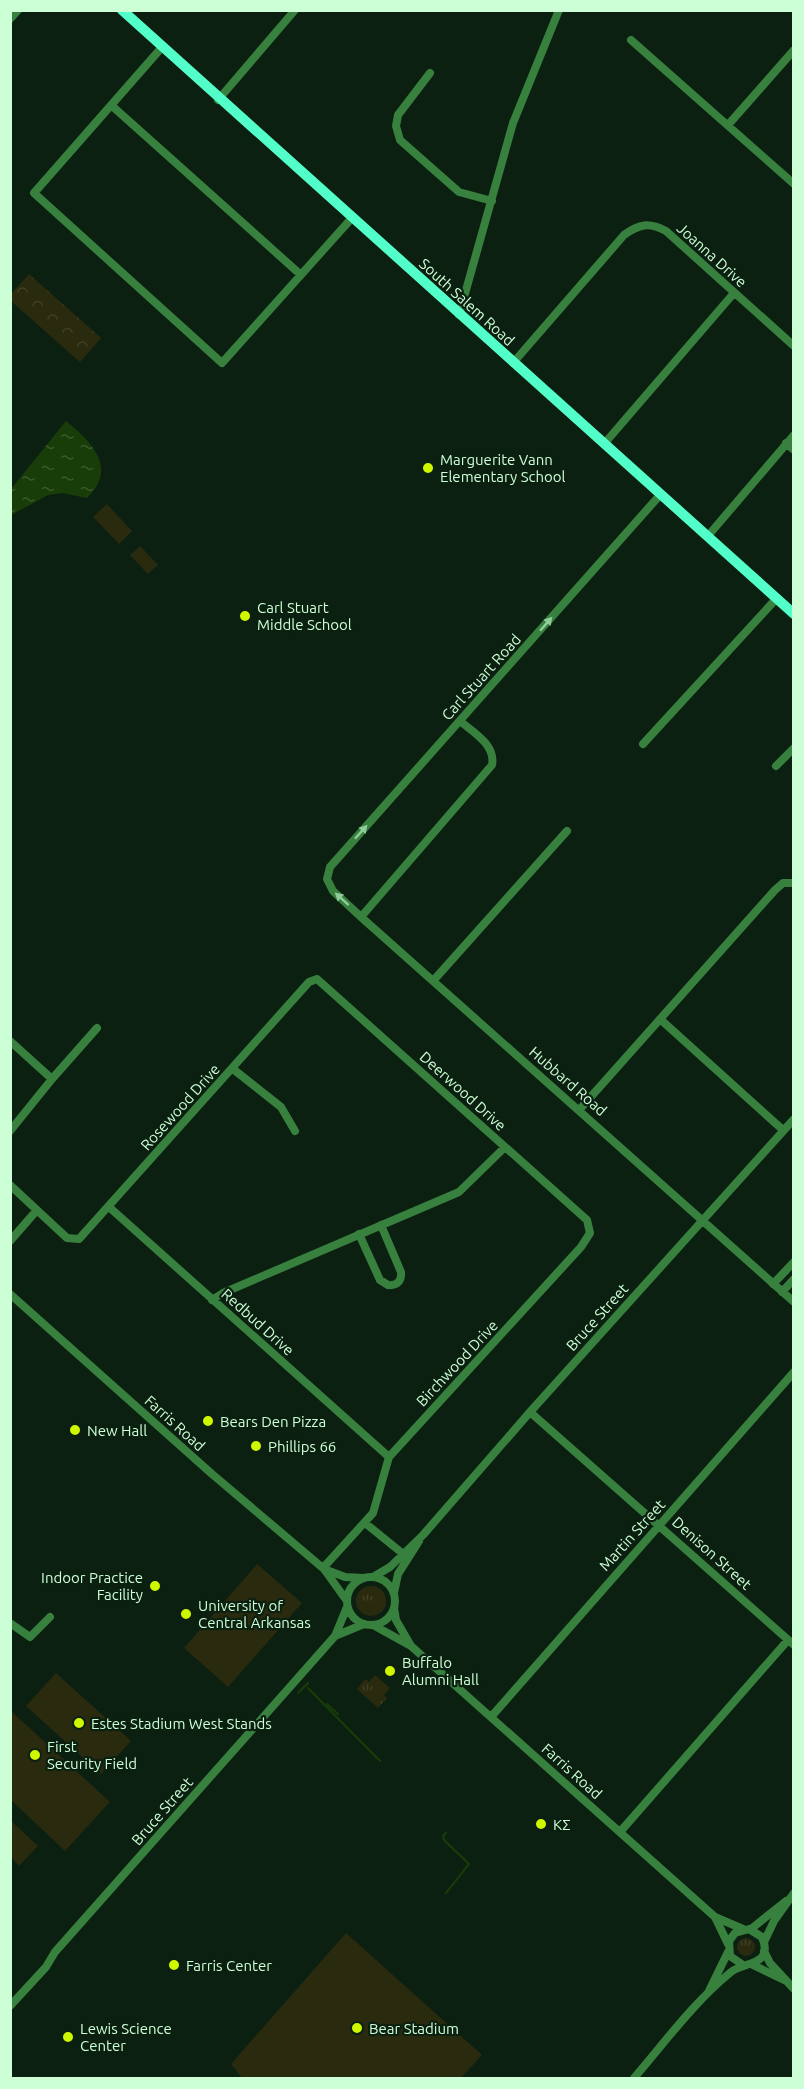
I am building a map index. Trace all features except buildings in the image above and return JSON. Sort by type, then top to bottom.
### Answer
[{"type":"main road","name":"South Salem Road","points":[[124,11],[351,219],[794,614]]},
{"type":"street","points":[[10,19],[18,10]]},
{"type":"street","points":[[218,99],[295,10]]},
{"type":"street","points":[[459,315],[513,123],[559,10]]},
{"type":"street","points":[[631,40],[794,184]]},
{"type":"street","points":[[163,46],[34,193],[222,363],[351,219]]},
{"type":"street","points":[[728,125],[794,50]]},
{"type":"street","points":[[430,73],[398,115],[396,126],[400,140],[459,192],[492,201]]},
{"type":"street","points":[[111,105],[301,275]]},
{"type":"street","name":"Joanna Drive","points":[[513,363],[624,235],[636,226],[648,225],[666,231],[794,346]]},
{"type":"street","points":[[604,444],[735,293]]},
{"type":"street","points":[[706,537],[790,446],[794,435]]},
{"type":"street","name":"Carl Stuart Road","points":[[327,879],[330,867],[660,495]]},
{"type":"street","points":[[644,744],[776,599]]},
{"type":"street","points":[[361,917],[492,765],[493,758],[489,747],[460,721]]},
{"type":"street","points":[[776,766],[794,747]]},
{"type":"street","points":[[433,981],[567,831]]},
{"type":"street","name":"Hubbard Road","points":[[327,879],[333,891],[361,917],[580,1109],[794,1302]]},
{"type":"street","points":[[580,1109],[775,890],[783,883],[794,883]]},
{"type":"street","name":"Deerwood Drive","points":[[309,982],[317,979],[327,986],[586,1220],[590,1233]]},
{"type":"street","name":"Rosewood Drive","points":[[37,1210],[67,1238],[79,1239],[309,982]]},
{"type":"street","points":[[660,1020],[783,1130]]},
{"type":"street","points":[[10,1131],[97,1028]]},
{"type":"street","points":[[10,1041],[52,1079]]},
{"type":"street","points":[[232,1069],[281,1107],[295,1131]]},
{"type":"street","name":"Bruce Street","points":[[394,1594],[398,1574],[423,1535],[530,1412],[794,1119]]},
{"type":"street","points":[[212,1300],[223,1293],[459,1192],[504,1148]]},
{"type":"street","points":[[10,1185],[37,1210],[10,1241]]},
{"type":"street","name":"Redbud Drive","points":[[109,1207],[389,1457]]},
{"type":"street","points":[[359,1234],[380,1280],[388,1286],[396,1284],[401,1272],[381,1225]]},
{"type":"street","name":"Birchwood Drive","points":[[324,1569],[373,1513],[389,1457],[581,1247],[590,1233]]},
{"type":"street","points":[[773,1284],[794,1262]]},
{"type":"street","points":[[782,1292],[794,1279]]},
{"type":"street","name":"Farris Road","points":[[10,1294],[212,1474],[324,1569],[347,1604]]},
{"type":"street","name":"Martin Street","points":[[491,1717],[794,1372]]},
{"type":"street","name":"Denison Street","points":[[530,1412],[660,1524],[791,1642]]},
{"type":"street","points":[[365,1523],[402,1553]]},
{"type":"street","name":"Bruce Street","points":[[373,1577],[390,1567],[423,1535]]},
{"type":"street","name":"Farris Road","points":[[324,1569],[345,1577],[363,1578]]},
{"type":"street","points":[[373,1577],[386,1582],[394,1594],[394,1608],[386,1619],[369,1625],[352,1616],[347,1604],[351,1587],[363,1578],[373,1577]]},
{"type":"street","name":"Bruce Street","points":[[10,2006],[46,1967],[55,1952],[335,1636],[347,1604]]},
{"type":"street","name":"Farris Road","points":[[394,1608],[396,1620],[411,1646]]},
{"type":"street","points":[[10,1623],[27,1636],[33,1637],[51,1617]]},
{"type":"street","name":"Bruce Street","points":[[335,1636],[369,1625]]},
{"type":"street","name":"Farris Road","points":[[369,1625],[411,1646],[715,1917],[747,1929]]},
{"type":"street","points":[[620,1832],[791,1642]]},
{"type":"street","points":[[634,2079],[708,1991],[735,1933],[747,1929],[787,1901],[794,1893]]},
{"type":"street","points":[[708,1991],[747,1965],[758,1961],[787,1901]]},
{"type":"street","name":"Farris Road","points":[[715,1917],[728,1948]]},
{"type":"street","points":[[747,1929],[759,1933],[764,1947],[784,1980],[794,1989]]},
{"type":"street","points":[[728,1948],[734,1960],[784,1980]]},
{"type":"green space","points":[[29,274],[101,338],[80,362],[11,301],[11,294]]},
{"type":"green space","points":[[107,504],[132,531],[119,544],[93,517]]},
{"type":"green space","points":[[140,546],[158,565],[148,574],[130,555]]},
{"type":"green space","points":[[257,1564],[302,1603],[228,1687],[184,1648]]},
{"type":"green space","points":[[371,1586],[382,1590],[386,1601],[382,1612],[371,1616],[360,1612],[356,1601],[360,1590]]},
{"type":"green space","name":"Estes Stadium West Stands","points":[[56,1673],[131,1741],[101,1774],[26,1706]]},
{"type":"green space","points":[[375,1675],[390,1688],[384,1695],[387,1698],[378,1708],[357,1689],[365,1679],[369,1682]]},
{"type":"green space","name":"First Security Field","points":[[10,1710],[110,1802],[65,1851],[11,1800]]},
{"type":"green space","points":[[10,1820],[38,1846],[19,1866],[11,1857]]},
{"type":"green space","name":"Bear Stadium","points":[[346,1933],[482,2055],[461,2078],[242,2078],[231,2064]]},
{"type":"green space","points":[[742,1938],[750,1938],[755,1943],[753,1954],[742,1956],[737,1951],[737,1943]]},
{"type":"water","points":[[66,421],[85,438],[98,456],[101,466],[96,487],[87,498],[62,493],[48,495],[11,515],[11,489]]},
{"type":"waterway","points":[[298,1693],[308,1683]]},
{"type":"waterway","points":[[308,1688],[380,1761]]},
{"type":"waterway","points":[[327,1704],[338,1714]]},
{"type":"waterway","points":[[446,1833],[443,1836],[444,1840],[469,1864],[446,1893]]},
{"type":"place","name":"Marguerite Vann Elementary School","points":[[428,468]]},
{"type":"place","name":"Carl Stuart Middle School","points":[[245,616]]},
{"type":"place","name":"Bears Den Pizza","points":[[208,1421]]},
{"type":"place","name":"New Hall","points":[[75,1430]]},
{"type":"place","name":"Phillips 66","points":[[256,1446]]},
{"type":"place","name":"Indoor Practice Facility","points":[[155,1586]]},
{"type":"place","name":"University of Central Arkansas","points":[[186,1614]]},
{"type":"place","name":"Buffalo Alumni Hall","points":[[390,1671]]},
{"type":"place","name":"Estes Stadium West Stands","points":[[79,1723]]},
{"type":"place","name":"First Security Field","points":[[35,1755]]},
{"type":"place","name":"KΣ","points":[[541,1824]]},
{"type":"place","name":"Farris Center","points":[[174,1965]]},
{"type":"place","name":"Bear Stadium","points":[[357,2028]]},
{"type":"place","name":"Lewis Science Center","points":[[68,2037]]}]
